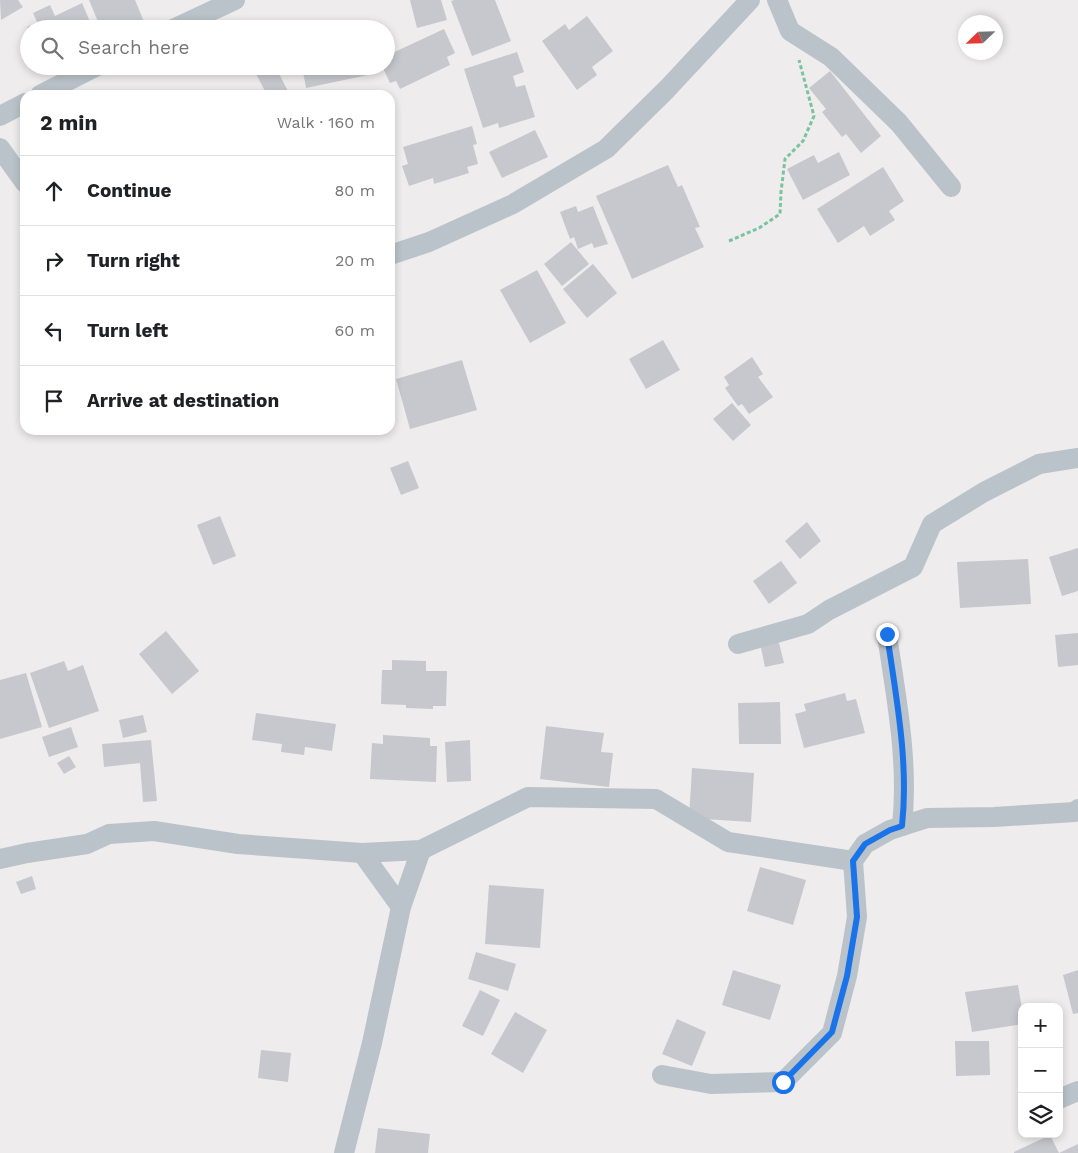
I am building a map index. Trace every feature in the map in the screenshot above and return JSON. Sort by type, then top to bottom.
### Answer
[{"type":"street","points":[[192,20],[235,0]]},
{"type":"street","points":[[395,253],[429,242],[513,204],[606,148],[667,89],[750,0]]},
{"type":"street","points":[[776,0],[790,31],[831,57],[892,116],[951,187]]},
{"type":"street","points":[[50,90],[79,75]]},
{"type":"street","points":[[0,116],[20,106]]},
{"type":"street","points":[[0,148],[20,176]]},
{"type":"street","points":[[738,644],[808,624],[829,610],[913,567],[932,524],[984,492],[1039,464],[1078,458]]},
{"type":"street","points":[[887,634],[899,722],[905,797],[902,826]]},
{"type":"street","points":[[0,859],[87,844],[109,834],[154,831],[238,844],[362,853],[421,850],[528,797],[656,799],[728,842],[853,861]]},
{"type":"street","points":[[662,1075],[711,1084],[783,1082],[832,1032],[847,976],[857,917],[853,861],[865,844],[890,830],[927,818],[994,817],[1075,812],[1078,809]]},
{"type":"street","points":[[344,1153],[372,1043],[401,907],[421,850]]},
{"type":"street","points":[[362,853],[401,907]]},
{"type":"street","points":[[1063,1097],[1078,1091]]},
{"type":"path","points":[[729,241],[759,228],[780,214],[785,159],[803,141],[814,116],[790,31]]},
{"type":"building","points":[[0,0],[18,0],[23,7],[1,20]]},
{"type":"building","points":[[89,0],[135,0],[143,20],[97,20]]},
{"type":"building","points":[[410,0],[441,0],[447,20],[417,28]]},
{"type":"building","points":[[495,0],[511,41],[472,56],[451,1]]},
{"type":"building","points":[[82,3],[89,20],[36,20],[33,13],[50,5],[55,16]]},
{"type":"building","points":[[587,16],[613,51],[592,67],[597,75],[577,90],[542,41],[565,24],[569,30]]},
{"type":"building","points":[[444,29],[455,53],[447,57],[450,65],[400,89],[396,81],[390,83],[386,75],[395,75],[395,52]]},
{"type":"building","points":[[517,52],[524,72],[513,76],[516,87],[525,85],[535,117],[499,128],[498,123],[483,128],[464,69]]},
{"type":"building","points":[[830,71],[881,136],[861,153],[846,134],[842,137],[822,112],[826,109],[809,88]]},
{"type":"building","points":[[257,75],[280,75],[287,90],[264,90]]},
{"type":"building","points":[[304,75],[368,75],[306,88]]},
{"type":"building","points":[[472,126],[477,144],[473,145],[478,164],[467,167],[469,173],[434,184],[433,178],[409,186],[402,166],[408,164],[403,147]]},
{"type":"building","points":[[535,130],[548,157],[502,178],[489,152]]},
{"type":"building","points":[[839,152],[850,175],[803,200],[787,169],[814,155],[818,163]]},
{"type":"building","points":[[668,165],[678,187],[682,185],[700,227],[695,228],[704,247],[632,279],[596,196]]},
{"type":"building","points":[[883,167],[904,201],[889,211],[895,220],[870,236],[864,226],[838,243],[817,209]]},
{"type":"building","points":[[576,206],[578,212],[593,206],[608,244],[594,248],[592,243],[578,249],[574,237],[570,239],[560,212]]},
{"type":"building","points":[[571,242],[589,264],[562,286],[544,264]]},
{"type":"building","points":[[593,264],[617,293],[587,318],[563,289]]},
{"type":"building","points":[[537,270],[566,323],[530,343],[500,290]]},
{"type":"building","points":[[663,340],[680,370],[646,389],[629,359]]},
{"type":"building","points":[[752,357],[763,374],[758,377],[773,397],[749,414],[742,404],[738,406],[725,388],[729,385],[724,377]]},
{"type":"building","points":[[462,360],[477,410],[410,429],[396,379]]},
{"type":"building","points":[[732,403],[751,425],[733,441],[713,419]]},
{"type":"building","points":[[408,461],[419,488],[401,495],[390,468]]},
{"type":"building","points":[[220,516],[236,556],[213,565],[197,525]]},
{"type":"building","points":[[807,522],[821,541],[800,559],[785,541]]},
{"type":"building","points":[[1078,548],[1078,591],[1062,596],[1049,557]]},
{"type":"building","points":[[1028,559],[1031,604],[960,608],[957,562]]},
{"type":"building","points":[[781,561],[797,583],[769,604],[753,581]]},
{"type":"building","points":[[166,631],[199,671],[172,694],[139,654]]},
{"type":"building","points":[[1078,633],[1078,665],[1058,667],[1055,635]]},
{"type":"building","points":[[778,639],[784,663],[765,667],[760,643]]},
{"type":"building","points":[[392,660],[426,661],[426,671],[447,671],[446,706],[433,706],[433,709],[406,708],[406,705],[381,704],[382,670],[392,670]]},
{"type":"building","points":[[64,661],[68,671],[83,665],[99,711],[49,728],[30,673]]},
{"type":"building","points":[[26,673],[42,727],[0,739],[0,680]]},
{"type":"building","points":[[845,693],[847,701],[856,699],[865,733],[804,748],[795,714],[806,711],[804,704]]},
{"type":"building","points":[[780,702],[781,744],[739,744],[738,703]]},
{"type":"building","points":[[256,713],[336,724],[332,751],[305,747],[304,755],[281,752],[282,744],[252,740]]},
{"type":"building","points":[[143,715],[147,732],[123,738],[119,720]]},
{"type":"building","points":[[546,726],[604,733],[601,752],[613,753],[609,787],[540,779]]},
{"type":"building","points":[[71,727],[78,747],[49,757],[42,737]]},
{"type":"building","points":[[383,735],[430,738],[430,746],[437,746],[436,782],[370,779],[372,743],[383,744]]},
{"type":"building","points":[[151,740],[157,801],[143,802],[140,763],[104,767],[102,744]]},
{"type":"building","points":[[470,740],[471,781],[447,782],[445,742]]},
{"type":"building","points":[[69,756],[76,767],[64,774],[57,763]]},
{"type":"building","points":[[692,768],[754,773],[751,822],[689,818]]},
{"type":"building","points":[[760,867],[806,880],[793,925],[747,911]]},
{"type":"building","points":[[32,876],[36,889],[21,894],[16,882]]},
{"type":"building","points":[[489,885],[544,889],[540,948],[485,944]]},
{"type":"building","points":[[476,952],[516,964],[508,991],[468,979]]},
{"type":"building","points":[[733,970],[781,985],[770,1020],[722,1005]]},
{"type":"building","points":[[1078,970],[1078,1013],[1073,1014],[1063,975]]},
{"type":"building","points":[[1018,985],[1021,1003],[1018,1003],[1018,1025],[972,1032],[965,992]]},
{"type":"building","points":[[480,990],[500,1000],[483,1036],[462,1026]]},
{"type":"building","points":[[515,1012],[547,1030],[523,1073],[491,1054]]},
{"type":"building","points":[[677,1019],[706,1032],[692,1066],[662,1054]]},
{"type":"building","points":[[955,1041],[989,1041],[990,1075],[956,1076]]},
{"type":"building","points":[[261,1050],[291,1053],[288,1082],[258,1078]]},
{"type":"building","points":[[378,1128],[430,1134],[428,1153],[375,1153]]},
{"type":"building","points":[[1044,1138],[1052,1138],[1059,1153],[1014,1153]]},
{"type":"building","points":[[1078,1144],[1078,1153],[1059,1153]]},
{"type":"route","points":[[783,1082],[832,1032],[847,976],[857,917],[853,861],[865,844],[890,830],[902,826],[905,797],[899,722],[887,634]]}]
